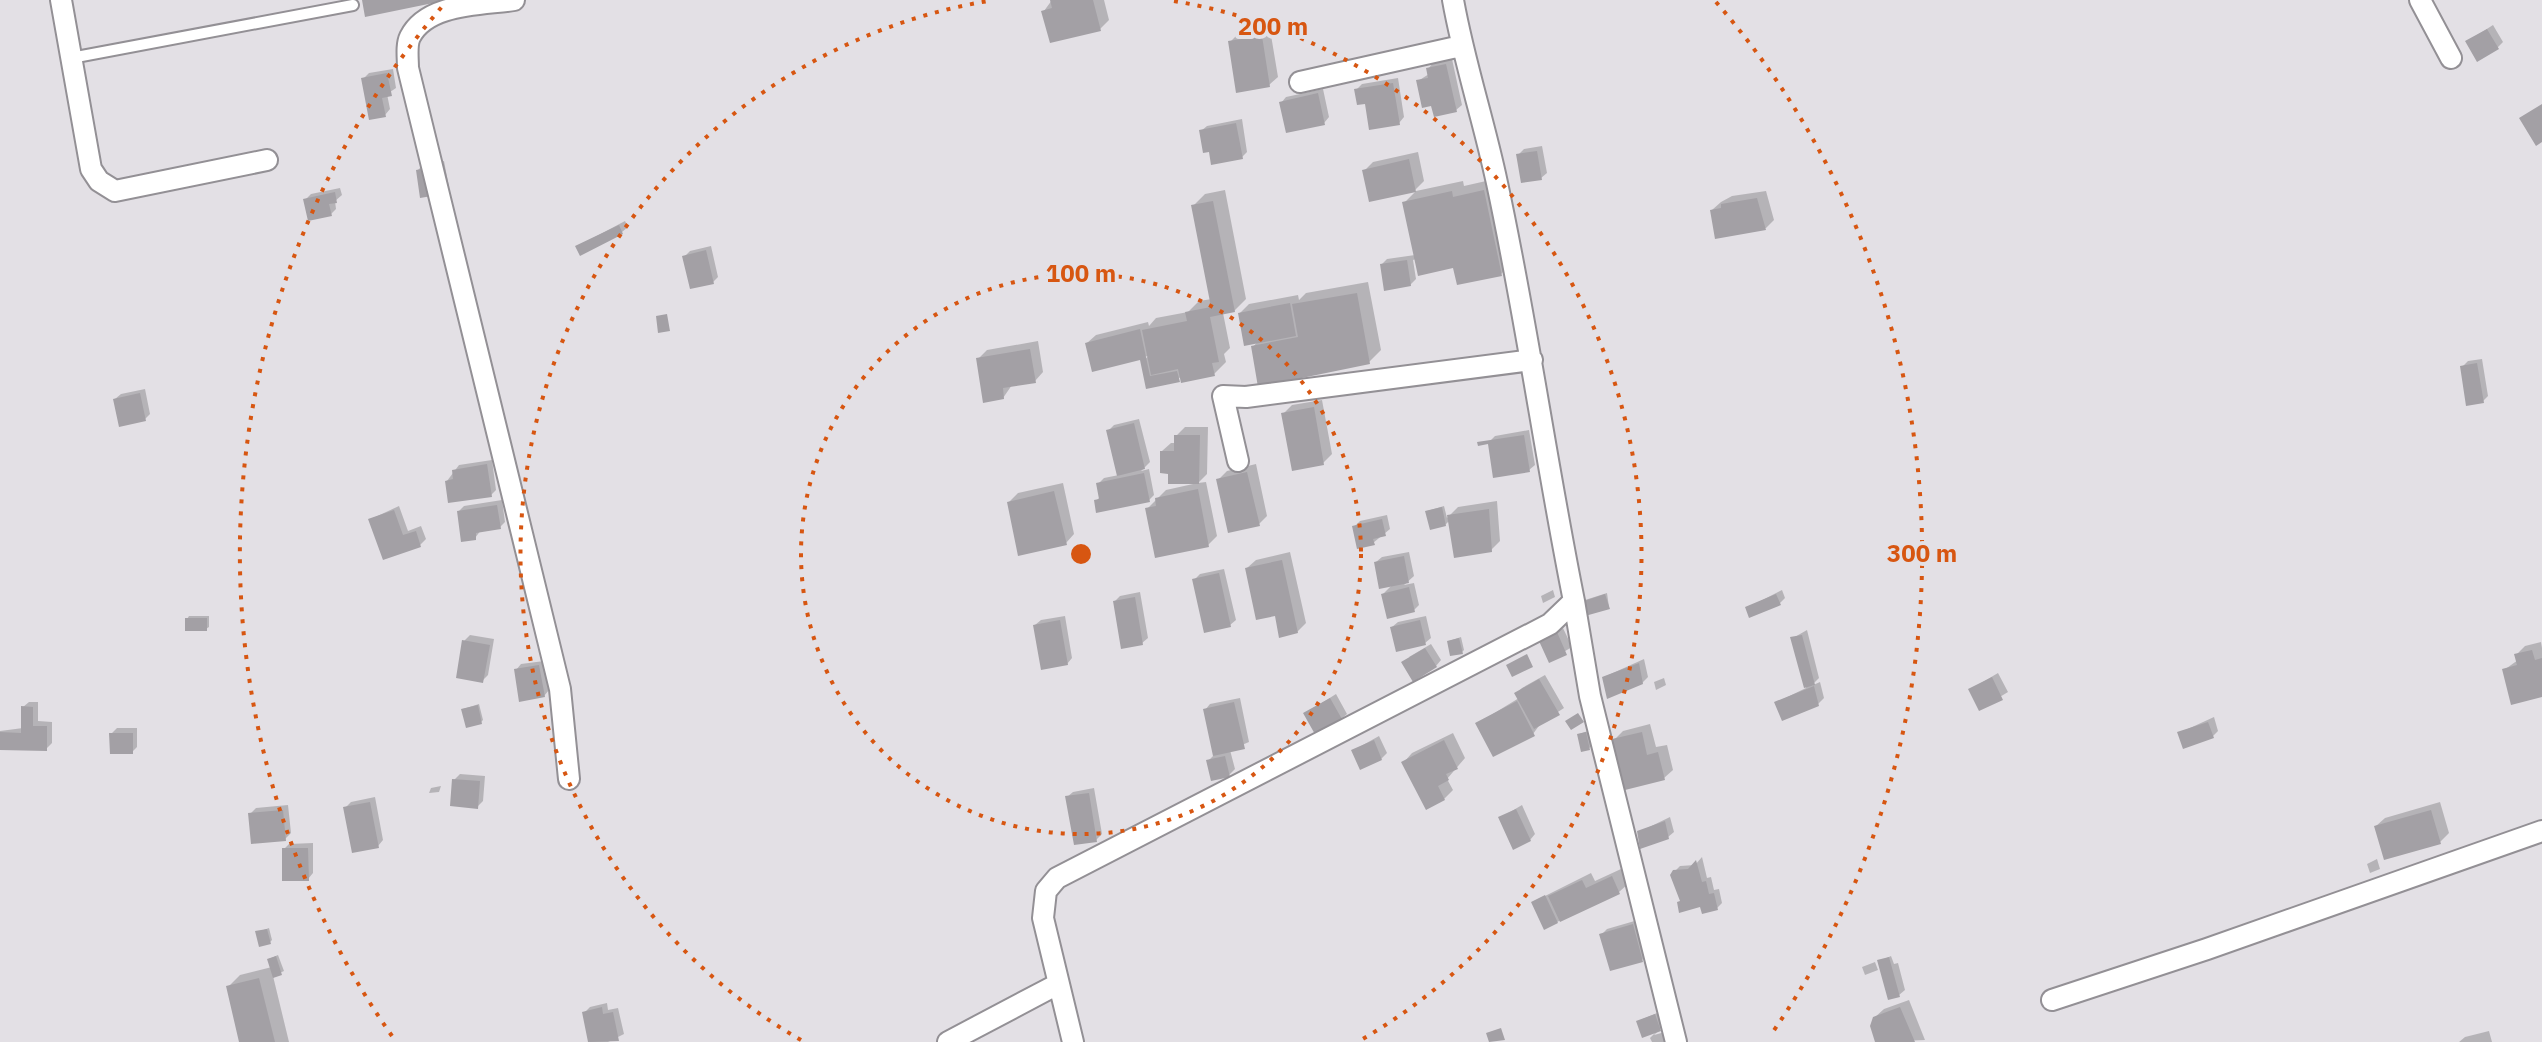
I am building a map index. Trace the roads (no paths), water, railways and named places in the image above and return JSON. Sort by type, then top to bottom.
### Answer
[{"type":"street","points":[[61,0],[91,169],[99,181],[115,191],[267,160]]},
{"type":"street","points":[[514,0],[435,13],[420,23],[409,39],[408,68],[560,689],[569,779]]},
{"type":"street","points":[[1453,0],[1461,46],[1497,180],[1532,360],[1590,696],[1676,1042]]},
{"type":"street","points":[[2420,0],[2451,58]]},
{"type":"street","points":[[1300,82],[1461,46]]},
{"type":"street","points":[[1238,461],[1223,396],[1246,397],[1532,360]]},
{"type":"street","points":[[1073,1042],[1042,904],[1046,891],[1057,878],[1550,624],[1574,601]]},
{"type":"street","points":[[2052,1000],[2222,944],[2542,831]]},
{"type":"street","points":[[948,1042],[1058,984]]},
{"type":"lane","points":[[71,58],[353,5]]}]
